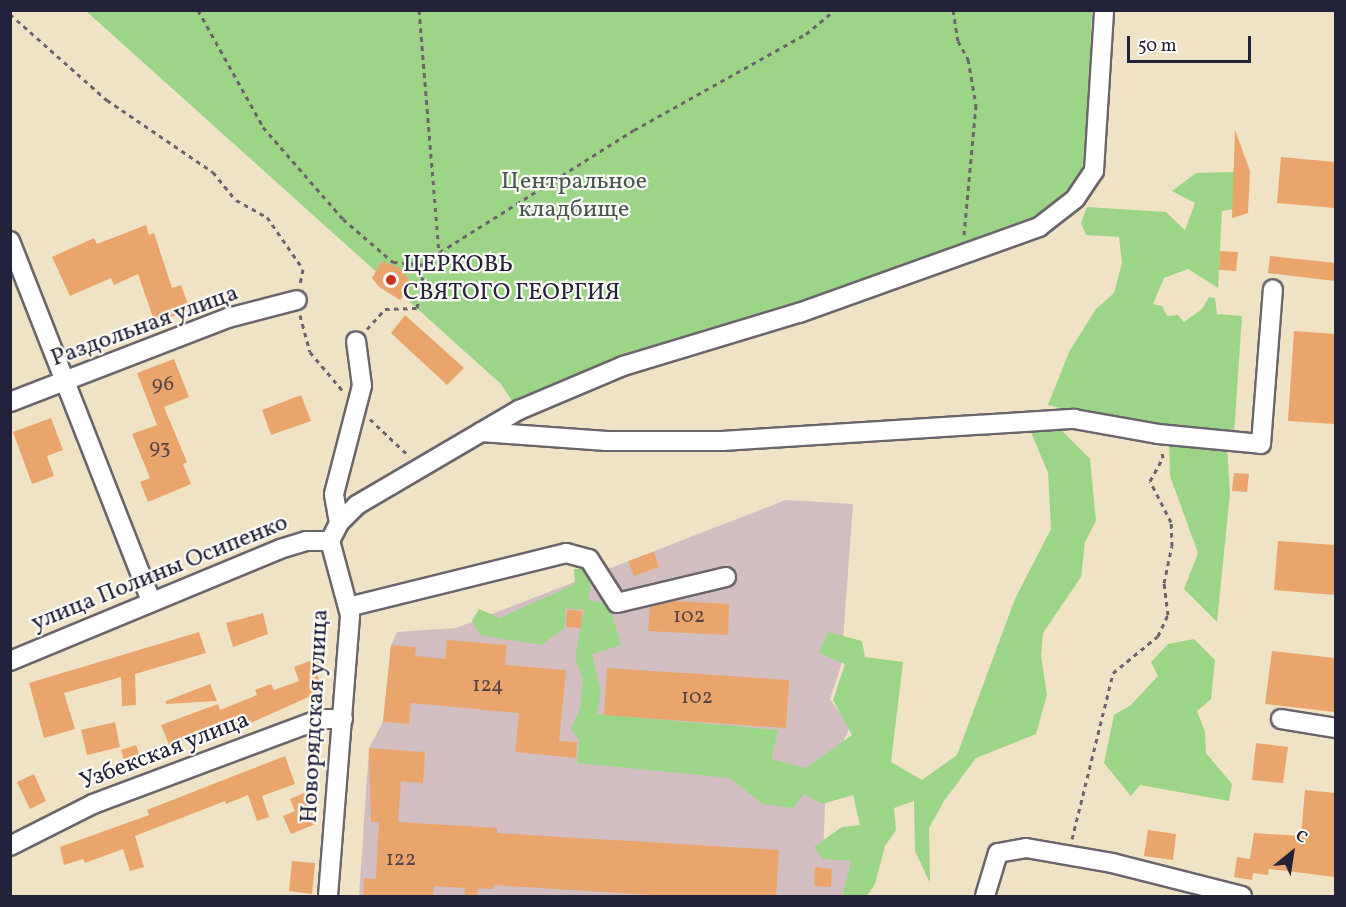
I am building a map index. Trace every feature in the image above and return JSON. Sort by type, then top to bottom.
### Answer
[{"type":"street","points":[[330,541],[339,523],[357,505],[519,411],[623,366],[799,313],[1039,227],[1075,199],[1094,171],[1104,10]]},
{"type":"street","points":[[10,241],[151,601]]},
{"type":"street","points":[[481,432],[607,441],[722,441],[1074,419],[1158,434],[1261,444],[1273,289]]},
{"type":"street","name":"Раздольная улица","points":[[10,402],[228,318],[297,300]]},
{"type":"street","points":[[339,523],[334,494],[362,386],[356,342]]},
{"type":"street","name":"улица Полины Осипенко","points":[[10,661],[280,549],[306,541],[330,541]]},
{"type":"street","name":"Новорядская улица","points":[[328,897],[343,719],[348,607],[330,541]]},
{"type":"street","points":[[348,607],[567,553],[589,559],[617,603],[726,577]]},
{"type":"street","name":"Узбекская улица","points":[[10,846],[93,804],[320,719],[343,719]]},
{"type":"street","points":[[1281,719],[1335,729]]},
{"type":"street","points":[[985,897],[998,853],[1026,848],[1068,855],[1242,897]]},
{"type":"path","points":[[198,10],[264,127],[343,219],[393,262],[425,265]]},
{"type":"path","points":[[419,10],[440,252]]},
{"type":"path","points":[[356,342],[385,309],[417,308],[425,265],[440,252],[624,136],[806,34],[835,10]]},
{"type":"path","points":[[953,10],[958,41],[968,59],[976,105],[963,248],[968,252]]},
{"type":"path","points":[[10,14],[108,100],[213,172],[236,200],[267,217],[303,269],[297,300],[310,352],[356,406],[421,467]]},
{"type":"path","points":[[1068,855],[1113,673],[1158,636],[1168,615],[1164,583],[1172,546],[1171,522],[1150,481],[1163,458],[1158,434]]},
{"type":"shaded area","points":[[786,500],[853,504],[841,666],[830,699],[850,727],[826,779],[823,858],[851,861],[842,896],[359,896],[369,748],[383,722],[391,645],[397,632],[456,628]]},
{"type":"green space","name":"Центральное кладбище","points":[[86,11],[1092,11],[1087,135],[1081,176],[1033,222],[803,304],[794,324],[637,372],[525,420],[501,384]]},
{"type":"green space","points":[[1236,172],[1234,209],[1222,211],[1218,288],[1188,269],[1164,278],[1153,304],[1162,306],[1167,316],[1178,315],[1184,322],[1202,309],[1209,297],[1215,298],[1217,314],[1242,316],[1234,435],[1086,414],[1048,405],[1069,352],[1096,309],[1114,293],[1122,263],[1119,237],[1086,235],[1081,223],[1087,207],[1166,212],[1185,230],[1195,203],[1172,191],[1196,173]]},
{"type":"green space","points":[[1061,430],[1090,459],[1096,521],[1085,542],[1081,577],[1043,633],[1041,656],[1047,695],[1036,734],[976,758],[944,801],[929,828],[930,883],[915,851],[914,801],[894,808],[896,830],[885,846],[875,884],[867,896],[842,896],[851,861],[823,859],[814,847],[842,827],[860,825],[853,795],[822,804],[804,794],[793,808],[763,804],[730,778],[577,763],[579,740],[571,729],[580,708],[583,680],[575,658],[584,610],[566,608],[564,629],[541,645],[480,635],[472,621],[479,609],[500,618],[575,584],[574,569],[594,568],[588,600],[609,604],[621,645],[592,654],[601,691],[597,714],[778,730],[771,759],[806,768],[852,735],[833,700],[845,664],[819,653],[828,632],[862,641],[865,657],[903,662],[891,762],[922,780],[957,755],[1015,599],[1051,529],[1048,473],[1031,432]]},
{"type":"green space","points":[[1169,439],[1227,447],[1230,493],[1217,622],[1184,589],[1198,553],[1170,476]]},
{"type":"green space","points":[[1194,639],[1215,660],[1211,699],[1197,711],[1205,732],[1206,753],[1232,784],[1229,801],[1140,785],[1131,796],[1104,763],[1114,715],[1131,705],[1158,676],[1151,662],[1168,644]]},
{"type":"building","points":[[1235,130],[1250,171],[1248,213],[1232,218]]},
{"type":"building","points":[[1281,157],[1335,162],[1335,208],[1277,203]]},
{"type":"building","points":[[146,225],[149,235],[154,233],[172,288],[181,285],[190,310],[155,323],[138,274],[114,285],[111,278],[70,296],[52,257],[94,238],[97,244]]},
{"type":"building","points":[[1220,251],[1238,252],[1236,271],[1219,270]]},
{"type":"building","points":[[1270,256],[1335,263],[1335,281],[1268,273]]},
{"type":"building","name":"ЦЕРКОВЬ СВЯТОГО ГЕОРГИЯ","points":[[382,261],[400,268],[410,282],[410,289],[400,300],[379,287],[372,278]]},
{"type":"building","points":[[405,315],[464,368],[447,385],[391,333]]},
{"type":"building","points":[[1294,331],[1335,334],[1335,424],[1288,421]]},
{"type":"building","points":[[174,359],[189,397],[164,407],[187,462],[183,464],[191,484],[148,502],[140,482],[150,478],[132,434],[157,425],[137,373]]},
{"type":"building","points":[[301,395],[311,421],[271,435],[262,410]]},
{"type":"building","points":[[51,418],[63,450],[47,456],[54,476],[32,484],[13,432]]},
{"type":"building","points":[[1234,473],[1249,474],[1247,492],[1232,491]]},
{"type":"building","points":[[1278,541],[1335,545],[1335,595],[1274,590]]},
{"type":"building","points":[[654,552],[659,567],[634,576],[628,561]]},
{"type":"building","points":[[673,601],[729,604],[728,635],[648,631],[650,607]]},
{"type":"building","points":[[567,610],[582,611],[581,628],[566,627]]},
{"type":"building","points":[[263,613],[268,634],[233,647],[226,623]]},
{"type":"building","points":[[199,632],[206,653],[135,674],[136,705],[122,706],[121,677],[64,693],[75,729],[44,738],[29,683]]},
{"type":"building","points":[[447,640],[507,645],[505,665],[566,670],[559,741],[577,742],[576,758],[515,752],[519,713],[411,703],[409,724],[383,722],[391,645],[416,647],[415,656],[445,659]]},
{"type":"building","points":[[1272,651],[1335,658],[1335,712],[1265,704]]},
{"type":"building","points":[[320,657],[325,671],[317,674],[324,690],[226,734],[205,741],[202,733],[170,747],[161,725],[218,704],[220,710],[257,695],[255,690],[271,684],[274,690],[299,681],[294,667]]},
{"type":"building","points":[[607,668],[789,680],[786,728],[604,715]]},
{"type":"building","points":[[210,684],[217,701],[166,704],[166,701]]},
{"type":"building","points":[[115,722],[120,747],[87,755],[81,730]]},
{"type":"building","points":[[1256,743],[1288,747],[1283,783],[1252,780]]},
{"type":"building","points":[[136,745],[142,763],[126,768],[121,750]]},
{"type":"building","points":[[369,748],[425,752],[423,783],[401,781],[398,822],[497,828],[497,833],[779,850],[776,897],[685,897],[494,885],[493,889],[478,888],[477,897],[464,897],[465,888],[434,886],[433,897],[363,897],[364,878],[376,879],[379,822],[371,822]]},
{"type":"building","points":[[285,756],[295,784],[262,796],[269,817],[257,821],[248,795],[226,804],[225,801],[135,836],[144,867],[130,871],[123,849],[85,863],[83,859],[64,865],[60,847],[149,815],[147,810]]},
{"type":"building","points":[[34,774],[46,801],[30,809],[17,782]]},
{"type":"building","points":[[311,790],[318,823],[291,834],[283,816],[295,811],[290,799]]},
{"type":"building","points":[[1305,790],[1335,793],[1335,877],[1269,869],[1268,875],[1253,873],[1252,880],[1234,877],[1237,857],[1250,859],[1254,833],[1301,836]]},
{"type":"building","points":[[1148,830],[1176,834],[1173,860],[1144,856]]},
{"type":"building","points":[[292,861],[315,863],[312,894],[289,891]]},
{"type":"building","points":[[815,867],[832,869],[831,887],[814,886]]},
{"type":"place","name":"ЦЕРКОВЬ СВЯТОГО ГЕОРГИЯ","points":[[391,280]]}]
